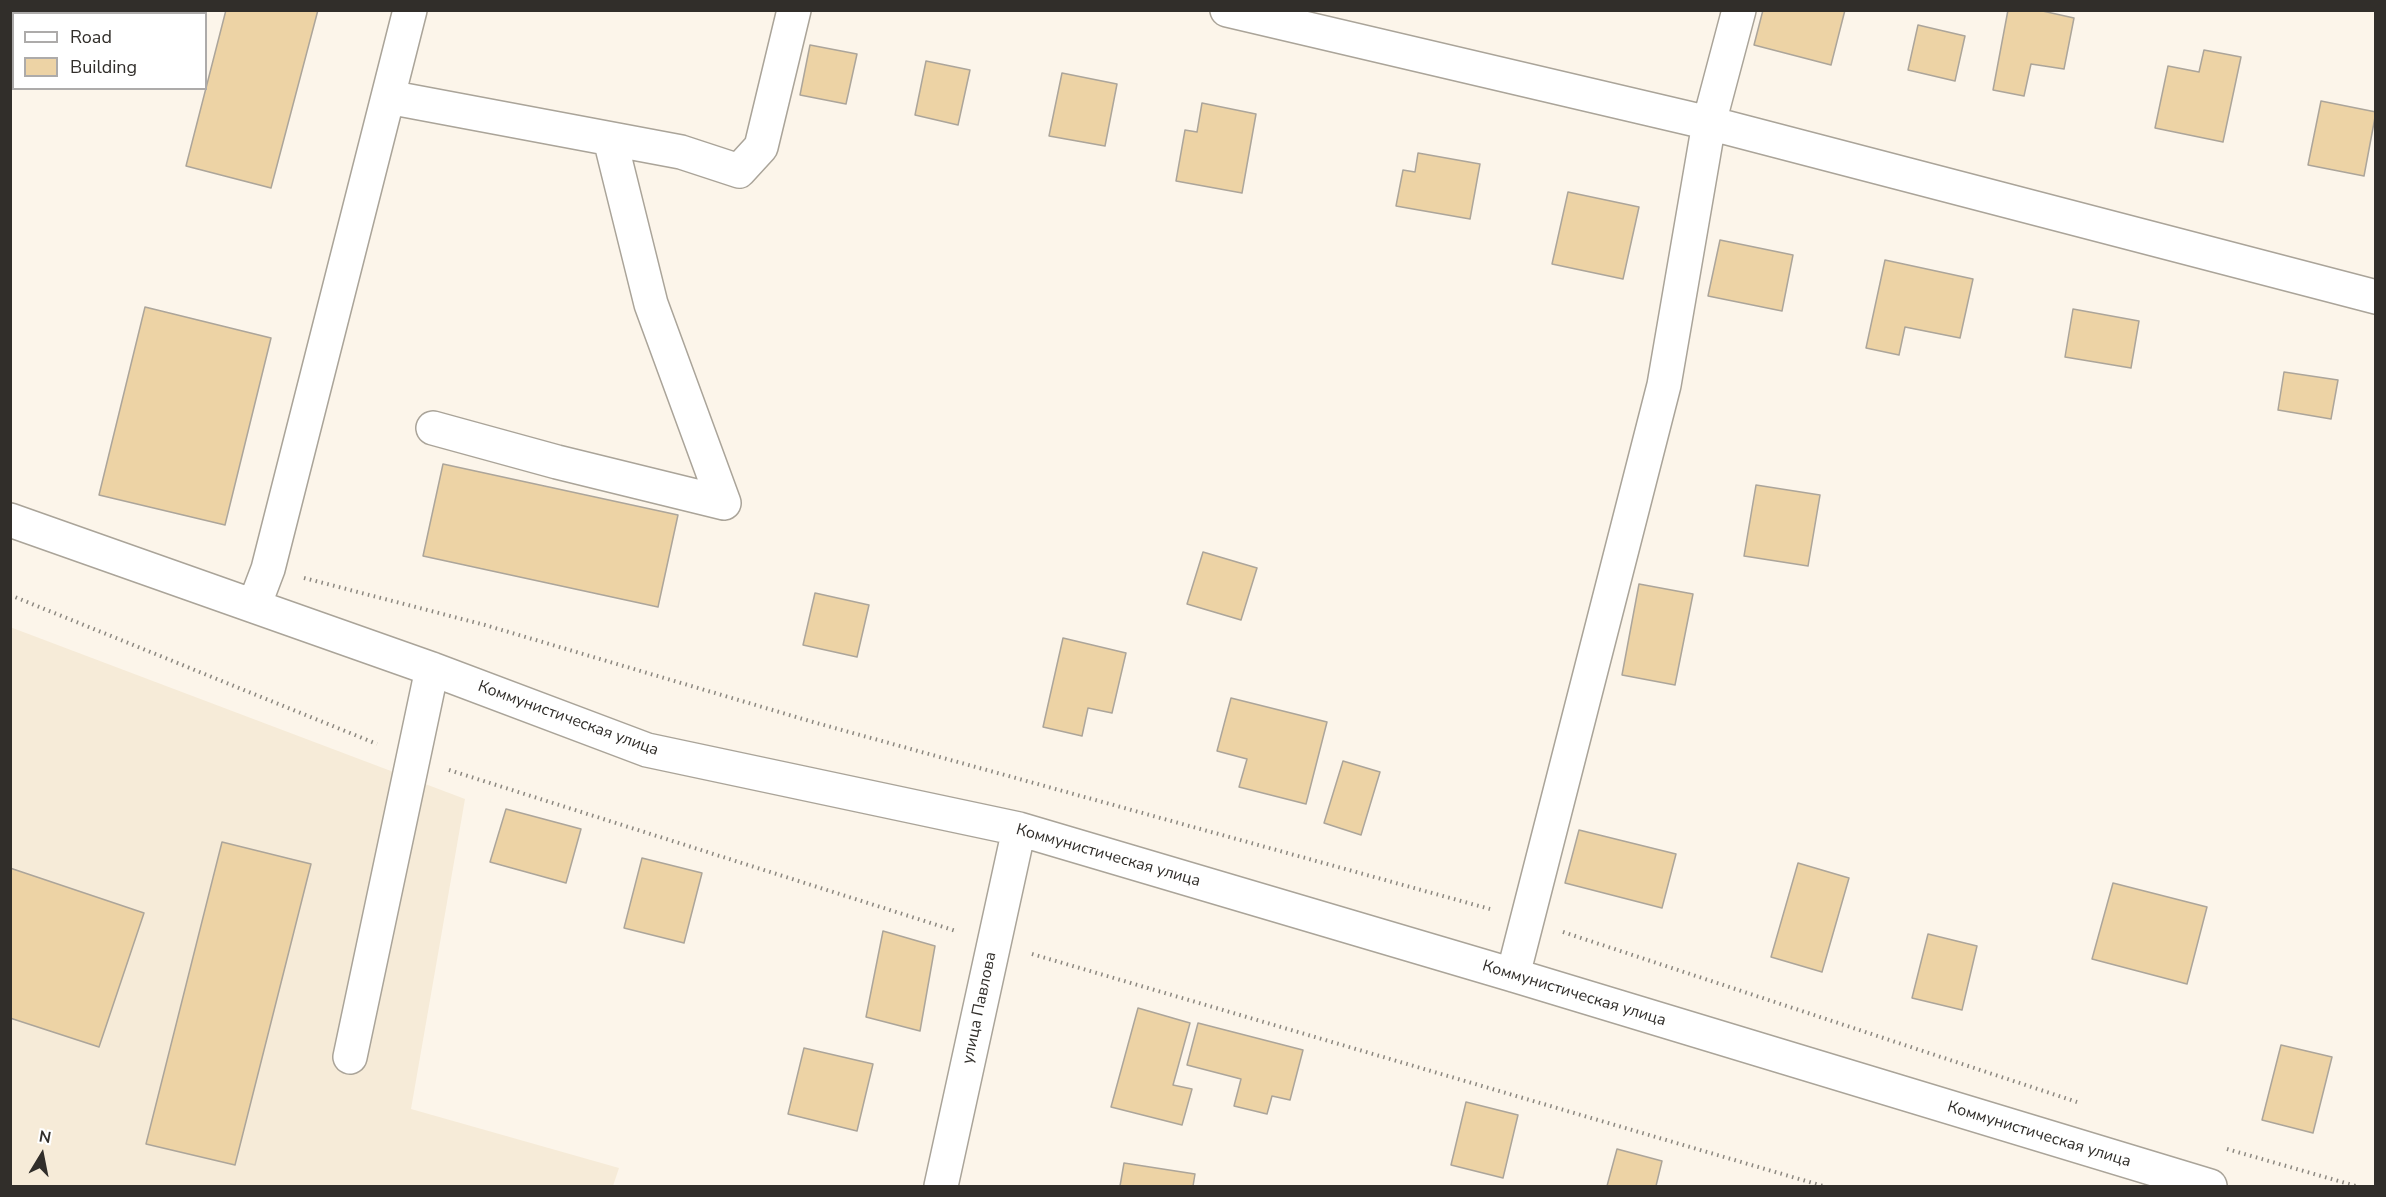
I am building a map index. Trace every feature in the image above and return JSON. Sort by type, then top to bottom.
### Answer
[{"type":"street","points":[[254,606],[268,569],[410,10]]},
{"type":"street","points":[[388,97],[681,152],[739,171],[761,147],[794,10]]},
{"type":"street","points":[[1227,10],[1709,123],[2376,297]]},
{"type":"street","points":[[1513,975],[1664,385],[1709,123],[1739,10]]},
{"type":"street","points":[[433,428],[557,462],[724,503],[651,304],[610,139]]},
{"type":"street","name":"Коммунистическая улица","points":[[10,520],[432,669],[647,750],[1019,829],[1513,975],[2210,1186]]},
{"type":"street","points":[[350,1057],[432,669]]},
{"type":"street","name":"улица Павлова","points":[[941,1186],[1019,829]]},
{"type":"path","points":[[268,569],[485,625],[824,725],[1527,920],[2087,1105]]},
{"type":"path","points":[[10,594],[413,759],[994,943],[1823,1186]]},
{"type":"path","points":[[2221,1147],[2356,1186]]},
{"type":"shaded area","points":[[10,627],[465,799],[411,1109],[619,1168],[613,1186],[11,1186]]},
{"type":"building","points":[[226,10],[318,10],[271,188],[186,166]]},
{"type":"building","points":[[1763,10],[1845,10],[1831,65],[1754,45]]},
{"type":"building","points":[[2008,10],[2038,10],[2074,18],[2064,69],[2031,64],[2024,96],[1993,90]]},
{"type":"building","points":[[1918,25],[1965,36],[1955,81],[1908,70]]},
{"type":"building","points":[[810,45],[857,54],[846,104],[800,95]]},
{"type":"building","points":[[2204,50],[2241,57],[2223,142],[2155,128],[2168,66],[2199,72]]},
{"type":"building","points":[[926,61],[970,70],[958,125],[915,115]]},
{"type":"building","points":[[1062,73],[1117,84],[1105,146],[1049,136]]},
{"type":"building","points":[[2321,101],[2376,112],[2364,176],[2308,165]]},
{"type":"building","points":[[1202,103],[1256,114],[1242,193],[1176,181],[1185,130],[1197,132]]},
{"type":"building","points":[[1418,153],[1480,164],[1470,219],[1396,206],[1403,170],[1415,172]]},
{"type":"building","points":[[1568,192],[1639,207],[1623,279],[1552,264]]},
{"type":"building","points":[[1720,240],[1793,255],[1782,311],[1708,296]]},
{"type":"building","points":[[1885,260],[1973,279],[1960,338],[1905,327],[1899,355],[1866,348]]},
{"type":"building","points":[[145,307],[271,338],[225,525],[99,495]]},
{"type":"building","points":[[2073,309],[2139,321],[2131,368],[2065,357]]},
{"type":"building","points":[[2284,372],[2338,380],[2331,419],[2278,410]]},
{"type":"building","points":[[443,464],[678,515],[658,607],[423,556]]},
{"type":"building","points":[[1756,485],[1820,495],[1808,566],[1744,556]]},
{"type":"building","points":[[1203,552],[1257,568],[1241,620],[1187,604]]},
{"type":"building","points":[[1639,584],[1693,594],[1675,685],[1622,675]]},
{"type":"building","points":[[815,593],[869,605],[857,657],[803,645]]},
{"type":"building","points":[[1063,638],[1126,653],[1112,713],[1088,708],[1082,736],[1043,727]]},
{"type":"building","points":[[1231,698],[1327,722],[1306,804],[1239,787],[1247,759],[1217,751]]},
{"type":"building","points":[[1343,761],[1380,772],[1361,835],[1324,823]]},
{"type":"building","points":[[506,809],[581,829],[566,883],[490,862]]},
{"type":"building","points":[[1579,830],[1676,854],[1662,908],[1565,883]]},
{"type":"building","points":[[222,842],[311,864],[235,1165],[146,1144]]},
{"type":"building","points":[[642,858],[702,873],[684,943],[624,928]]},
{"type":"building","points":[[1798,863],[1849,878],[1822,972],[1771,957]]},
{"type":"building","points":[[10,868],[144,913],[99,1047],[10,1018]]},
{"type":"building","points":[[2113,883],[2207,907],[2187,984],[2092,959]]},
{"type":"building","points":[[883,931],[935,946],[920,1031],[866,1017]]},
{"type":"building","points":[[1928,934],[1977,946],[1962,1010],[1912,998]]},
{"type":"building","points":[[1138,1008],[1190,1023],[1173,1085],[1192,1089],[1182,1125],[1111,1107]]},
{"type":"building","points":[[1198,1023],[1303,1050],[1290,1100],[1272,1096],[1267,1114],[1234,1106],[1241,1079],[1187,1065]]},
{"type":"building","points":[[2281,1045],[2332,1057],[2313,1133],[2262,1120]]},
{"type":"building","points":[[804,1048],[873,1064],[857,1131],[788,1114]]},
{"type":"building","points":[[1466,1102],[1518,1115],[1503,1178],[1451,1165]]},
{"type":"building","points":[[1617,1149],[1662,1161],[1656,1186],[1607,1186]]},
{"type":"building","points":[[1124,1163],[1195,1174],[1193,1186],[1120,1186]]}]
